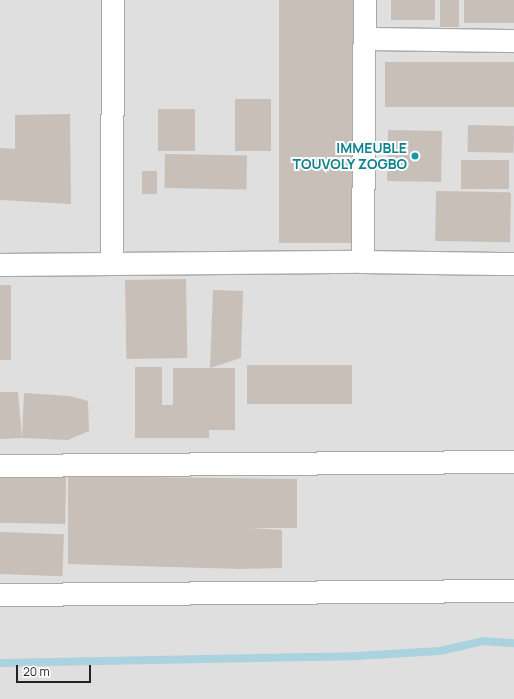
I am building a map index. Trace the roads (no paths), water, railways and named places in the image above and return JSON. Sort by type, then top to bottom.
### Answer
[{"type":"street","points":[[112,264],[113,0]]},
{"type":"street","points":[[363,262],[365,0]]},
{"type":"street","points":[[365,39],[514,41]]},
{"type":"street","points":[[0,265],[363,262],[514,264]]},
{"type":"street","points":[[0,466],[514,462]]},
{"type":"street","points":[[0,595],[514,591]]},
{"type":"waterway","points":[[0,663],[356,656],[440,651],[483,641],[514,643]]},
{"type":"place","name":"IMMEUBLE TOUVOLY ZOGBO","points":[[415,156]]}]
